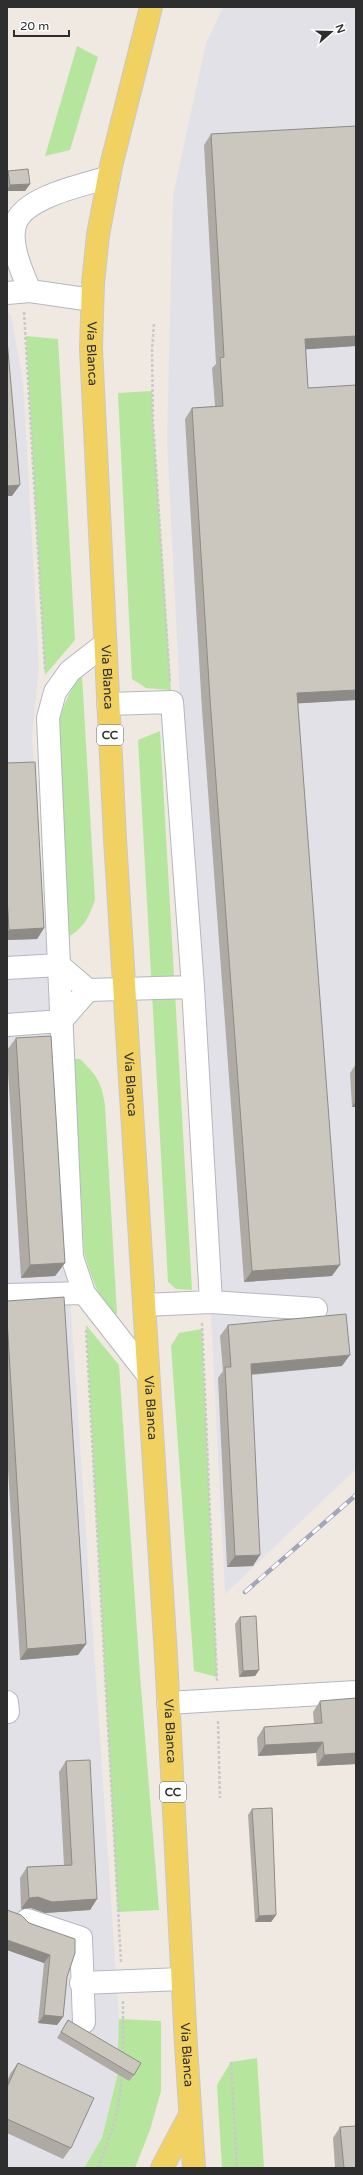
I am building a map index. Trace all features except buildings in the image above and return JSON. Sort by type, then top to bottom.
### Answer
[{"type":"main road","name":"Vía Blanca","points":[[151,7],[138,53],[109,177],[98,234],[92,300],[91,348],[108,704],[168,1703],[182,1979],[194,2168]]},
{"type":"main road","points":[[162,2168],[190,2115]]},
{"type":"lane","points":[[92,300],[17,292],[17,254],[14,239],[16,222],[25,209],[37,202],[109,177]]},
{"type":"lane","points":[[105,644],[70,671],[56,692],[48,718],[72,1257],[84,1293],[148,1375]]},
{"type":"lane","points":[[108,704],[172,702],[192,987],[206,1302]]},
{"type":"lane","points":[[7,968],[59,965],[88,990],[192,987]]},
{"type":"lane","points":[[7,1025],[61,1021],[88,990]]},
{"type":"lane","points":[[7,1295],[84,1293]]},
{"type":"lane","points":[[144,1305],[206,1302],[316,1309]]},
{"type":"lane","points":[[168,1703],[356,1692]]},
{"type":"lane","points":[[27,1920],[80,1938],[84,2022]]},
{"type":"lane","points":[[81,1983],[182,1979]]},
{"type":"path","points":[[17,292],[25,314],[45,675]]},
{"type":"path","points":[[154,324],[152,350],[152,422],[172,702]]},
{"type":"path","points":[[206,1302],[220,1798]]},
{"type":"path","points":[[86,1325],[122,1981],[124,2036],[123,2059]]},
{"type":"path","points":[[231,2062],[237,2168]]},
{"type":"path","points":[[97,2168],[111,2137],[122,2090],[123,2067]]},
{"type":"shaded area","points":[[223,7],[356,7],[356,1469],[225,1594],[167,439],[173,196],[206,43]]},
{"type":"shaded area","points":[[7,311],[11,315],[23,382],[39,666],[32,737],[119,2019],[117,2077],[102,2139],[84,2168],[7,2168]]},
{"type":"green space","points":[[77,46],[98,57],[70,150],[45,156]]},
{"type":"green space","points":[[26,336],[58,339],[75,640],[45,675]]},
{"type":"green space","points":[[152,391],[171,690],[146,688],[132,679],[118,393]]},
{"type":"green space","points":[[82,675],[95,900],[85,922],[74,934],[68,937],[56,732],[63,709],[72,688]]},
{"type":"green space","points":[[160,731],[192,1290],[176,1289],[168,1282],[138,740]]},
{"type":"green space","points":[[74,1059],[80,1059],[91,1070],[100,1084],[105,1105],[117,1314],[110,1312],[101,1298],[91,1276],[84,1252]]},
{"type":"green space","points":[[86,1325],[119,1365],[140,1675],[159,1910],[118,1912]]},
{"type":"green space","points":[[202,1329],[217,1677],[194,1671],[171,1346],[179,1333]]},
{"type":"green space","points":[[119,2019],[161,2021],[161,2091],[150,2130],[135,2168],[84,2168],[102,2138],[117,2077]]},
{"type":"green space","points":[[257,2058],[264,2168],[222,2168],[217,2085],[231,2062]]},
{"type":"railway","points":[[245,1592],[356,1495]]}]
